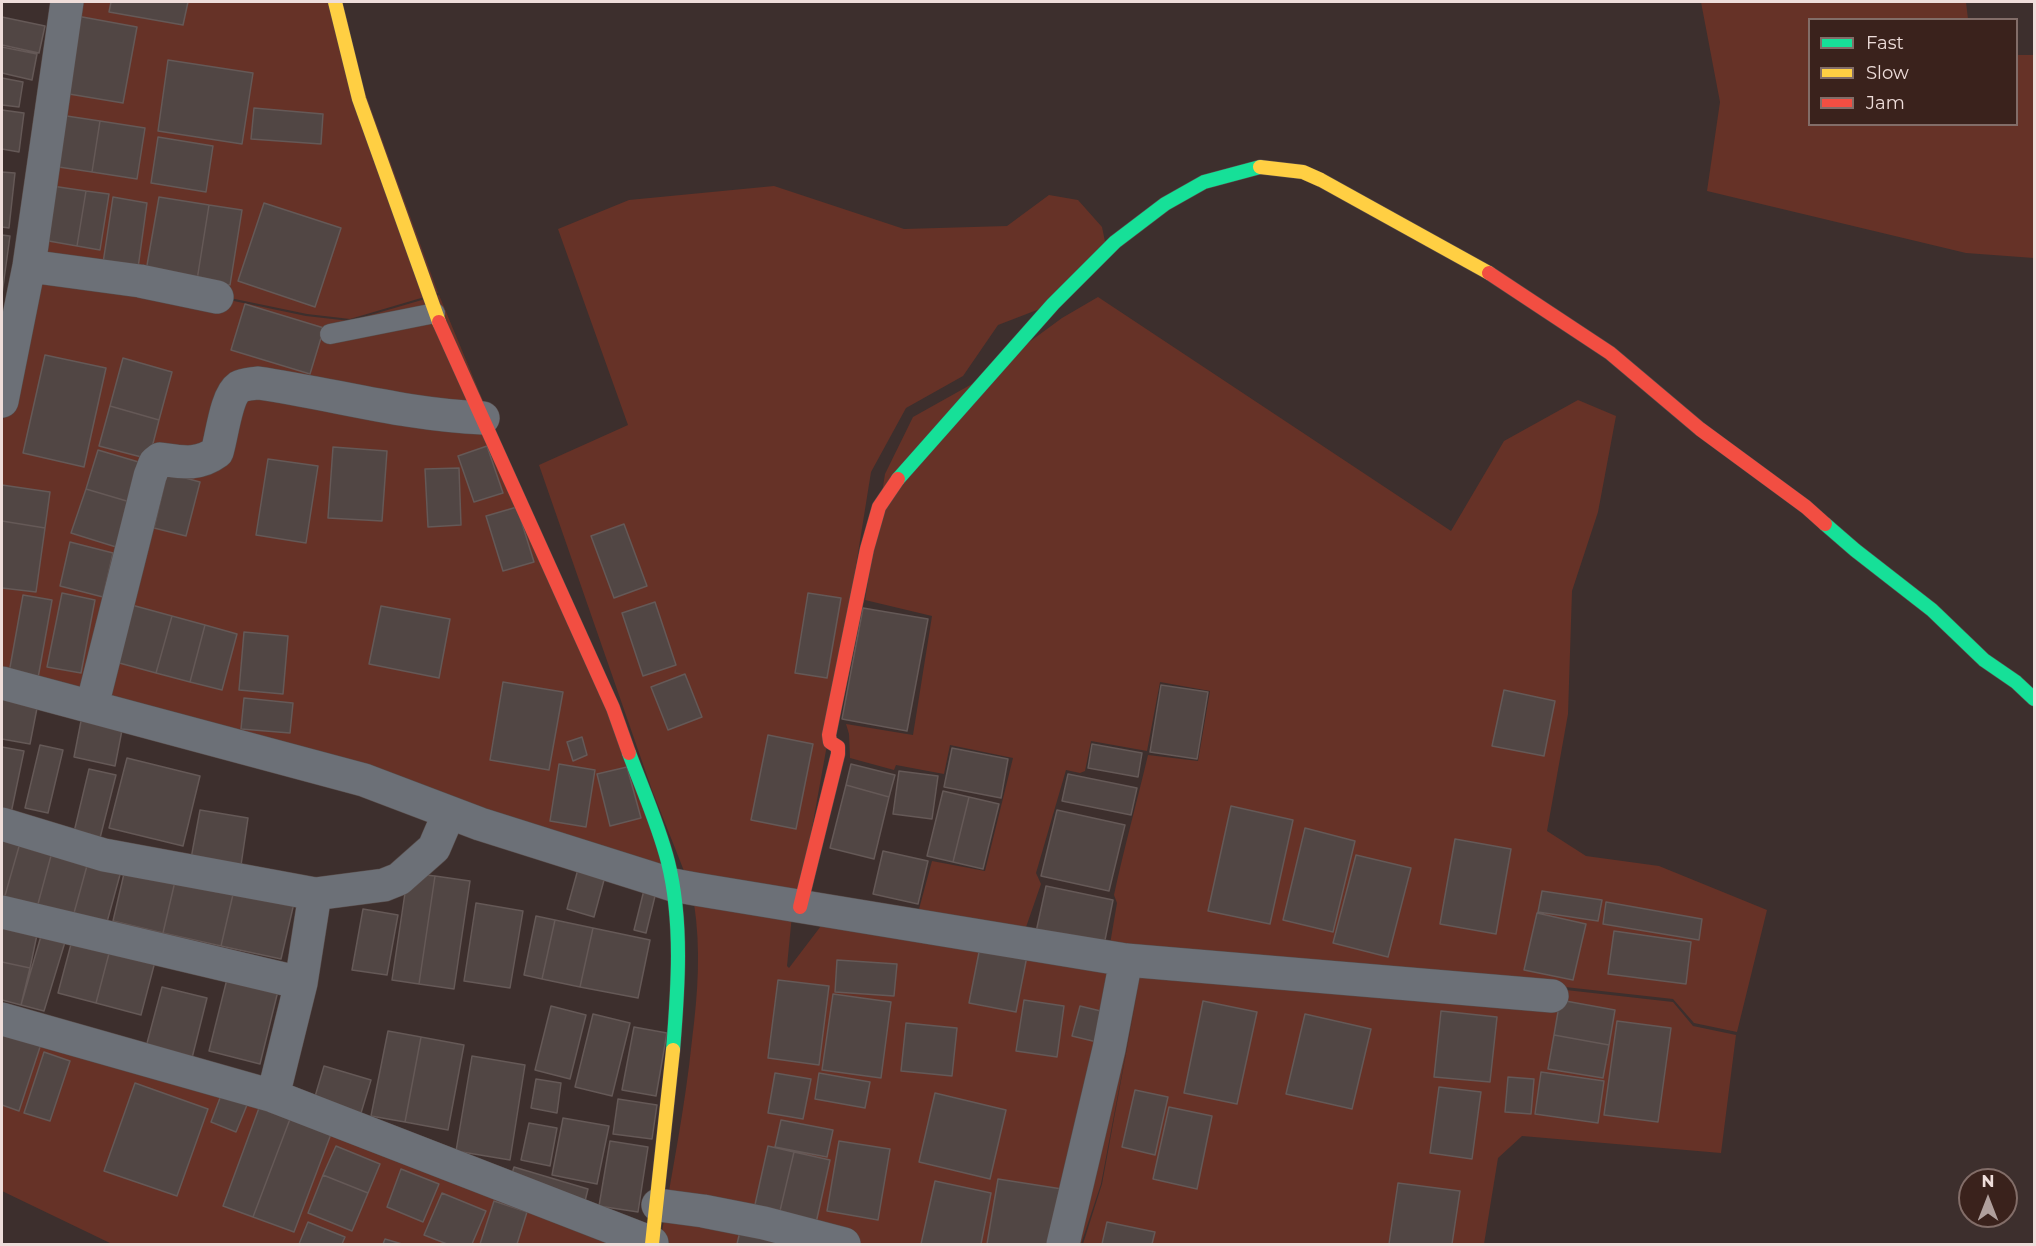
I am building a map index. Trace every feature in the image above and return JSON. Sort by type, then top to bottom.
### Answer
[{"type":"street","points":[[2,401],[29,266],[67,2]]},
{"type":"street","points":[[335,2],[359,99],[435,313],[613,708],[668,861],[698,889]]},
{"type":"street","points":[[800,907],[838,754],[838,747],[830,742],[829,735],[867,549],[879,507],[897,481],[974,392],[1053,304],[1115,242],[1165,204],[1204,182],[1259,167],[1303,172],[1321,180],[1491,274],[1610,353],[1700,429],[1806,507],[1855,550],[1932,610],[1984,660],[2016,682],[2034,699]]},
{"type":"street","points":[[29,266],[140,281],[217,297]]},
{"type":"street","points":[[92,706],[155,463],[160,459],[192,462],[206,460],[217,452],[231,394],[240,386],[258,383],[442,417],[483,418]]},
{"type":"street","points":[[2,683],[364,780],[480,824],[698,889],[1126,960],[1552,996]]},
{"type":"street","points":[[2,824],[104,855],[315,894],[384,885],[399,879],[434,848],[449,813]]},
{"type":"street","points":[[2,1020],[273,1096],[652,1244],[679,1208],[676,1019],[678,949],[698,889]]},
{"type":"street","points":[[273,1096],[301,982],[315,894]]},
{"type":"street","points":[[2,912],[301,982]]},
{"type":"street","points":[[1063,1245],[1109,1049],[1126,960]]},
{"type":"street","points":[[679,1208],[764,1223],[844,1245]]},
{"type":"lane","points":[[330,334],[435,313]]},
{"type":"shaded area","points":[[64,2],[332,2],[438,293],[350,319],[307,314],[31,255]]},
{"type":"shaded area","points":[[1701,2],[1966,2],[1968,18],[1808,18],[1808,126],[2018,126],[2018,55],[2034,55],[2034,258],[1966,253],[1707,191],[1720,102]]},
{"type":"shaded area","points":[[774,186],[904,229],[1007,226],[1049,195],[1078,200],[1102,227],[1108,256],[1063,300],[998,325],[963,376],[906,408],[871,472],[830,728],[800,895],[686,876],[652,790],[539,465],[628,425],[558,229],[629,200]]},
{"type":"shaded area","points":[[30,265],[176,289],[306,316],[350,321],[439,295],[679,872],[2,683],[2,426]]},
{"type":"shaded area","points":[[1098,297],[1451,531],[1504,441],[1578,400],[1616,416],[1598,512],[1572,591],[1568,714],[1547,831],[1586,856],[1659,866],[1767,910],[1737,1032],[1694,1023],[1673,999],[1547,985],[1109,950],[1117,903],[1114,895],[1148,755],[1198,761],[1210,691],[1160,682],[1147,751],[1091,741],[1085,771],[1080,773],[1066,770],[1036,873],[1041,884],[1025,930],[924,921],[919,909],[932,861],[985,871],[1013,758],[950,745],[944,774],[896,765],[894,770],[850,758],[849,734],[846,724],[913,735],[932,616],[865,600],[885,474],[913,417],[972,384],[1062,318]]},
{"type":"shaded area","points":[[694,903],[792,915],[787,966],[789,968],[824,922],[1548,988],[1673,1002],[1693,1026],[1736,1035],[1721,1153],[1522,1136],[1498,1158],[1484,1244],[1083,1244],[1102,1184],[1139,983],[1101,1184],[1081,1244],[660,1244],[686,1091],[696,1005],[698,954]]},
{"type":"shaded area","points":[[2,1016],[649,1244],[112,1244],[2,1191]]},
{"type":"building","points":[[111,2],[188,2],[183,25],[109,12]]},
{"type":"building","points":[[77,16],[137,27],[123,103],[63,93]]},
{"type":"building","points":[[2,17],[45,26],[39,53],[2,45]]},
{"type":"building","points":[[2,47],[37,54],[32,80],[2,73]]},
{"type":"building","points":[[168,60],[253,73],[242,144],[158,131]]},
{"type":"building","points":[[2,78],[23,82],[19,107],[2,105]]},
{"type":"building","points":[[254,108],[323,114],[321,144],[251,139]]},
{"type":"building","points":[[2,110],[24,113],[19,152],[2,149]]},
{"type":"building","points":[[60,115],[100,121],[92,172],[52,166]]},
{"type":"building","points":[[100,121],[145,128],[137,179],[92,172]]},
{"type":"building","points":[[158,137],[213,146],[206,192],[151,183]]},
{"type":"building","points":[[2,172],[15,173],[9,228],[2,227]]},
{"type":"building","points":[[52,186],[86,191],[77,246],[43,240]]},
{"type":"building","points":[[86,191],[109,194],[100,250],[77,246]]},
{"type":"building","points":[[113,197],[147,203],[138,268],[103,263]]},
{"type":"building","points":[[159,197],[209,205],[197,280],[146,271]]},
{"type":"building","points":[[264,203],[341,228],[315,307],[238,281]]},
{"type":"building","points":[[209,205],[242,210],[230,285],[197,280]]},
{"type":"building","points":[[2,235],[10,236],[2,294]]},
{"type":"building","points":[[245,304],[324,328],[310,374],[231,350]]},
{"type":"building","points":[[45,355],[106,368],[84,467],[23,453]]},
{"type":"building","points":[[123,358],[172,372],[159,420],[110,406]]},
{"type":"building","points":[[110,406],[159,420],[149,459],[99,446]]},
{"type":"building","points":[[487,446],[503,493],[474,502],[458,456]]},
{"type":"building","points":[[333,447],[387,451],[382,521],[328,518]]},
{"type":"building","points":[[98,450],[142,463],[130,502],[86,489]]},
{"type":"building","points":[[268,459],[318,466],[306,543],[256,535]]},
{"type":"building","points":[[459,468],[461,525],[428,527],[425,469]]},
{"type":"building","points":[[167,473],[200,482],[186,536],[154,528]]},
{"type":"building","points":[[2,485],[50,492],[45,528],[2,521]]},
{"type":"building","points":[[86,489],[130,502],[116,547],[71,533]]},
{"type":"building","points":[[517,507],[534,562],[503,571],[486,516]]},
{"type":"building","points":[[2,521],[45,528],[36,592],[2,588]]},
{"type":"building","points":[[624,524],[647,586],[614,598],[591,536]]},
{"type":"building","points":[[70,542],[113,553],[103,597],[60,586]]},
{"type":"building","points":[[62,593],[95,600],[81,673],[47,667]]},
{"type":"building","points":[[808,593],[841,598],[827,678],[795,673]]},
{"type":"building","points":[[23,595],[52,600],[38,678],[9,673]]},
{"type":"building","points":[[655,602],[676,665],[643,676],[622,613]]},
{"type":"building","points":[[128,604],[172,616],[156,673],[112,661]]},
{"type":"building","points":[[381,606],[450,619],[439,678],[369,664]]},
{"type":"building","points":[[863,608],[928,619],[907,731],[842,719]]},
{"type":"building","points":[[172,616],[205,625],[190,682],[156,673]]},
{"type":"building","points":[[205,625],[237,634],[222,690],[190,682]]},
{"type":"building","points":[[244,632],[288,636],[283,694],[239,690]]},
{"type":"building","points":[[685,674],[702,717],[668,730],[651,687]]},
{"type":"building","points":[[503,682],[563,692],[549,770],[490,760]]},
{"type":"building","points":[[1161,685],[1208,692],[1197,759],[1150,752]]},
{"type":"building","points":[[1504,690],[1555,701],[1544,756],[1492,746]]},
{"type":"building","points":[[2,696],[38,703],[30,744],[2,739]]},
{"type":"building","points":[[244,698],[293,703],[290,733],[241,729]]},
{"type":"building","points":[[82,716],[123,725],[115,766],[74,757]]},
{"type":"building","points":[[768,735],[813,744],[796,829],[751,820]]},
{"type":"building","points":[[582,737],[587,755],[573,761],[567,742]]},
{"type":"building","points":[[1092,744],[1142,753],[1138,777],[1088,768]]},
{"type":"building","points":[[40,745],[63,750],[48,813],[25,808]]},
{"type":"building","points":[[2,747],[24,751],[10,818],[2,817]]},
{"type":"building","points":[[952,748],[1008,759],[1001,798],[944,787]]},
{"type":"building","points":[[127,758],[200,776],[183,846],[109,828]]},
{"type":"building","points":[[559,764],[595,770],[586,827],[550,821]]},
{"type":"building","points":[[851,764],[895,775],[889,797],[846,785]]},
{"type":"building","points":[[627,767],[641,818],[610,826],[597,774]]},
{"type":"building","points":[[89,769],[116,775],[100,838],[74,832]]},
{"type":"building","points":[[899,771],[938,776],[932,819],[893,814]]},
{"type":"building","points":[[1068,774],[1137,788],[1131,815],[1062,801]]},
{"type":"building","points":[[846,785],[889,797],[874,859],[830,848]]},
{"type":"building","points":[[943,791],[969,797],[953,862],[927,856]]},
{"type":"building","points":[[969,797],[999,804],[983,869],[953,862]]},
{"type":"building","points":[[1231,806],[1293,820],[1270,924],[1208,911]]},
{"type":"building","points":[[200,810],[248,818],[240,872],[190,864]]},
{"type":"building","points":[[1057,810],[1125,825],[1109,891],[1041,876]]},
{"type":"building","points":[[1305,828],[1355,841],[1333,932],[1283,920]]},
{"type":"building","points":[[2,838],[20,843],[2,906]]},
{"type":"building","points":[[1455,839],[1511,849],[1496,934],[1440,924]]},
{"type":"building","points":[[20,843],[52,852],[35,915],[2,906]]},
{"type":"building","points":[[883,851],[928,861],[918,904],[873,894]]},
{"type":"building","points":[[52,852],[88,862],[71,924],[35,915]]},
{"type":"building","points":[[1356,855],[1411,868],[1388,957],[1333,943]]},
{"type":"building","points":[[88,862],[121,871],[104,933],[71,924]]},
{"type":"building","points":[[580,862],[607,869],[594,917],[567,909]]},
{"type":"building","points":[[126,865],[176,877],[163,933],[113,921]]},
{"type":"building","points":[[408,873],[435,876],[419,984],[392,980]]},
{"type":"building","points":[[435,876],[470,881],[454,989],[419,984]]},
{"type":"building","points":[[176,877],[234,890],[221,946],[163,933]]},
{"type":"building","points":[[1046,886],[1113,900],[1104,945],[1036,932]]},
{"type":"building","points":[[234,890],[294,903],[281,959],[221,946]]},
{"type":"building","points":[[644,890],[656,892],[646,933],[634,930]]},
{"type":"building","points":[[1542,891],[1602,900],[1598,921],[1538,912]]},
{"type":"building","points":[[1606,902],[1702,919],[1699,940],[1603,924]]},
{"type":"building","points":[[476,903],[523,911],[510,988],[464,981]]},
{"type":"building","points":[[363,909],[398,915],[387,975],[352,970]]},
{"type":"building","points":[[1537,913],[1586,924],[1573,980],[1524,970]]},
{"type":"building","points":[[536,916],[555,920],[542,979],[524,975]]},
{"type":"building","points":[[555,920],[593,928],[580,987],[542,979]]},
{"type":"building","points":[[2,921],[38,930],[30,968],[2,962]]},
{"type":"building","points":[[593,928],[650,940],[638,998],[580,987]]},
{"type":"building","points":[[1614,931],[1691,942],[1686,984],[1608,974]]},
{"type":"building","points":[[74,933],[112,942],[96,1003],[58,993]]},
{"type":"building","points":[[41,936],[65,942],[44,1011],[21,1005]]},
{"type":"building","points":[[112,942],[157,954],[141,1015],[96,1003]]},
{"type":"building","points":[[981,942],[1028,951],[1016,1012],[969,1003]]},
{"type":"building","points":[[837,960],[897,964],[894,996],[835,992]]},
{"type":"building","points":[[2,962],[30,968],[21,1005],[2,1000]]},
{"type":"building","points":[[227,979],[278,991],[260,1064],[209,1051]]},
{"type":"building","points":[[778,980],[829,986],[819,1065],[768,1058]]},
{"type":"building","points":[[162,987],[207,998],[192,1058],[146,1047]]},
{"type":"building","points":[[833,994],[891,1002],[881,1078],[822,1070]]},
{"type":"building","points":[[1024,1000],[1064,1006],[1057,1057],[1016,1051]]},
{"type":"building","points":[[1560,1000],[1615,1010],[1609,1045],[1554,1035]]},
{"type":"building","points":[[1203,1001],[1257,1012],[1237,1104],[1184,1093]]},
{"type":"building","points":[[551,1006],[586,1015],[570,1079],[535,1070]]},
{"type":"building","points":[[1080,1006],[1109,1013],[1101,1043],[1072,1036]]},
{"type":"building","points":[[1441,1011],[1497,1017],[1490,1082],[1434,1077]]},
{"type":"building","points":[[593,1014],[630,1023],[612,1096],[575,1087]]},
{"type":"building","points":[[1305,1014],[1371,1029],[1352,1109],[1286,1094]]},
{"type":"building","points":[[1617,1021],[1671,1028],[1658,1122],[1604,1115]]},
{"type":"building","points":[[906,1023],[957,1028],[952,1076],[901,1071]]},
{"type":"building","points":[[634,1027],[667,1033],[656,1096],[622,1090]]},
{"type":"building","points":[[2,1031],[41,1044],[19,1111],[2,1105]]},
{"type":"building","points":[[388,1031],[421,1037],[405,1122],[371,1116]]},
{"type":"building","points":[[1554,1035],[1609,1045],[1603,1078],[1548,1069]]},
{"type":"building","points":[[421,1037],[464,1045],[448,1130],[405,1122]]},
{"type":"building","points":[[44,1052],[70,1061],[50,1121],[24,1113]]},
{"type":"building","points":[[472,1056],[525,1065],[510,1160],[456,1151]]},
{"type":"building","points":[[324,1066],[371,1080],[361,1113],[314,1100]]},
{"type":"building","points":[[1541,1072],[1604,1081],[1598,1123],[1535,1114]]},
{"type":"building","points":[[775,1073],[811,1079],[803,1119],[768,1113]]},
{"type":"building","points":[[819,1073],[870,1082],[865,1108],[815,1099]]},
{"type":"building","points":[[1508,1077],[1534,1079],[1531,1114],[1505,1112]]},
{"type":"building","points":[[536,1079],[561,1083],[557,1113],[531,1108]]},
{"type":"building","points":[[135,1083],[208,1109],[177,1196],[104,1171]]},
{"type":"building","points":[[1439,1087],[1481,1092],[1472,1159],[1430,1153]]},
{"type":"building","points":[[223,1090],[249,1100],[236,1132],[211,1122]]},
{"type":"building","points":[[1135,1090],[1168,1097],[1155,1155],[1122,1147]]},
{"type":"building","points":[[935,1093],[1006,1110],[990,1179],[919,1162]]},
{"type":"building","points":[[618,1099],[657,1105],[652,1139],[613,1134]]},
{"type":"building","points":[[1169,1107],[1212,1116],[1197,1189],[1153,1179]]},
{"type":"building","points":[[259,1108],[290,1119],[253,1217],[223,1206]]},
{"type":"building","points":[[563,1118],[609,1126],[597,1184],[552,1175]]},
{"type":"building","points":[[290,1119],[331,1134],[294,1232],[253,1217]]},
{"type":"building","points":[[781,1120],[833,1130],[827,1157],[775,1147]]},
{"type":"building","points":[[529,1123],[557,1128],[550,1166],[521,1160]]},
{"type":"building","points":[[610,1141],[648,1147],[638,1212],[599,1206]]},
{"type":"building","points":[[839,1141],[890,1149],[878,1220],[827,1211]]},
{"type":"building","points":[[336,1146],[380,1164],[368,1193],[323,1175]]},
{"type":"building","points":[[768,1146],[794,1152],[779,1215],[754,1209]]},
{"type":"building","points":[[794,1152],[830,1160],[816,1223],[779,1215]]},
{"type":"building","points":[[514,1167],[588,1189],[584,1205],[509,1183]]},
{"type":"building","points":[[401,1169],[439,1184],[423,1222],[387,1207]]},
{"type":"building","points":[[323,1175],[368,1193],[352,1231],[308,1213]]},
{"type":"building","points":[[998,1179],[1062,1189],[1053,1244],[987,1244]]},
{"type":"building","points":[[935,1181],[991,1193],[981,1244],[921,1244]]},
{"type":"building","points":[[1398,1183],[1460,1191],[1452,1244],[1389,1244]]},
{"type":"building","points":[[442,1193],[486,1211],[472,1244],[447,1244],[424,1235]]},
{"type":"building","points":[[494,1201],[527,1212],[517,1244],[480,1244]]},
{"type":"building","points":[[308,1222],[345,1237],[342,1244],[299,1244]]},
{"type":"building","points":[[1107,1222],[1155,1232],[1152,1244],[1102,1244]]},
{"type":"building","points":[[741,1227],[785,1244],[737,1244]]},
{"type":"building","points":[[385,1239],[402,1244],[383,1244]]},
{"type":"traffic: fast","points":[[898,479],[1053,304],[1115,242],[1165,204],[1204,182],[1260,167]]},
{"type":"traffic: fast","points":[[1825,524],[1932,610],[1984,660],[2016,682],[2034,699]]},
{"type":"traffic: fast","points":[[629,753],[660,835],[673,885],[678,956],[673,1050]]},
{"type":"traffic: slow","points":[[335,2],[359,99],[439,322]]},
{"type":"traffic: slow","points":[[1260,167],[1303,172],[1321,180],[1489,273]]},
{"type":"traffic: slow","points":[[652,1244],[673,1050]]},
{"type":"traffic: jam","points":[[1489,273],[1610,353],[1700,429],[1806,507],[1825,524]]},
{"type":"traffic: jam","points":[[439,322],[613,708],[629,753]]},
{"type":"traffic: jam","points":[[800,907],[838,754],[838,747],[830,742],[829,735],[867,549],[879,507],[898,479]]}]
